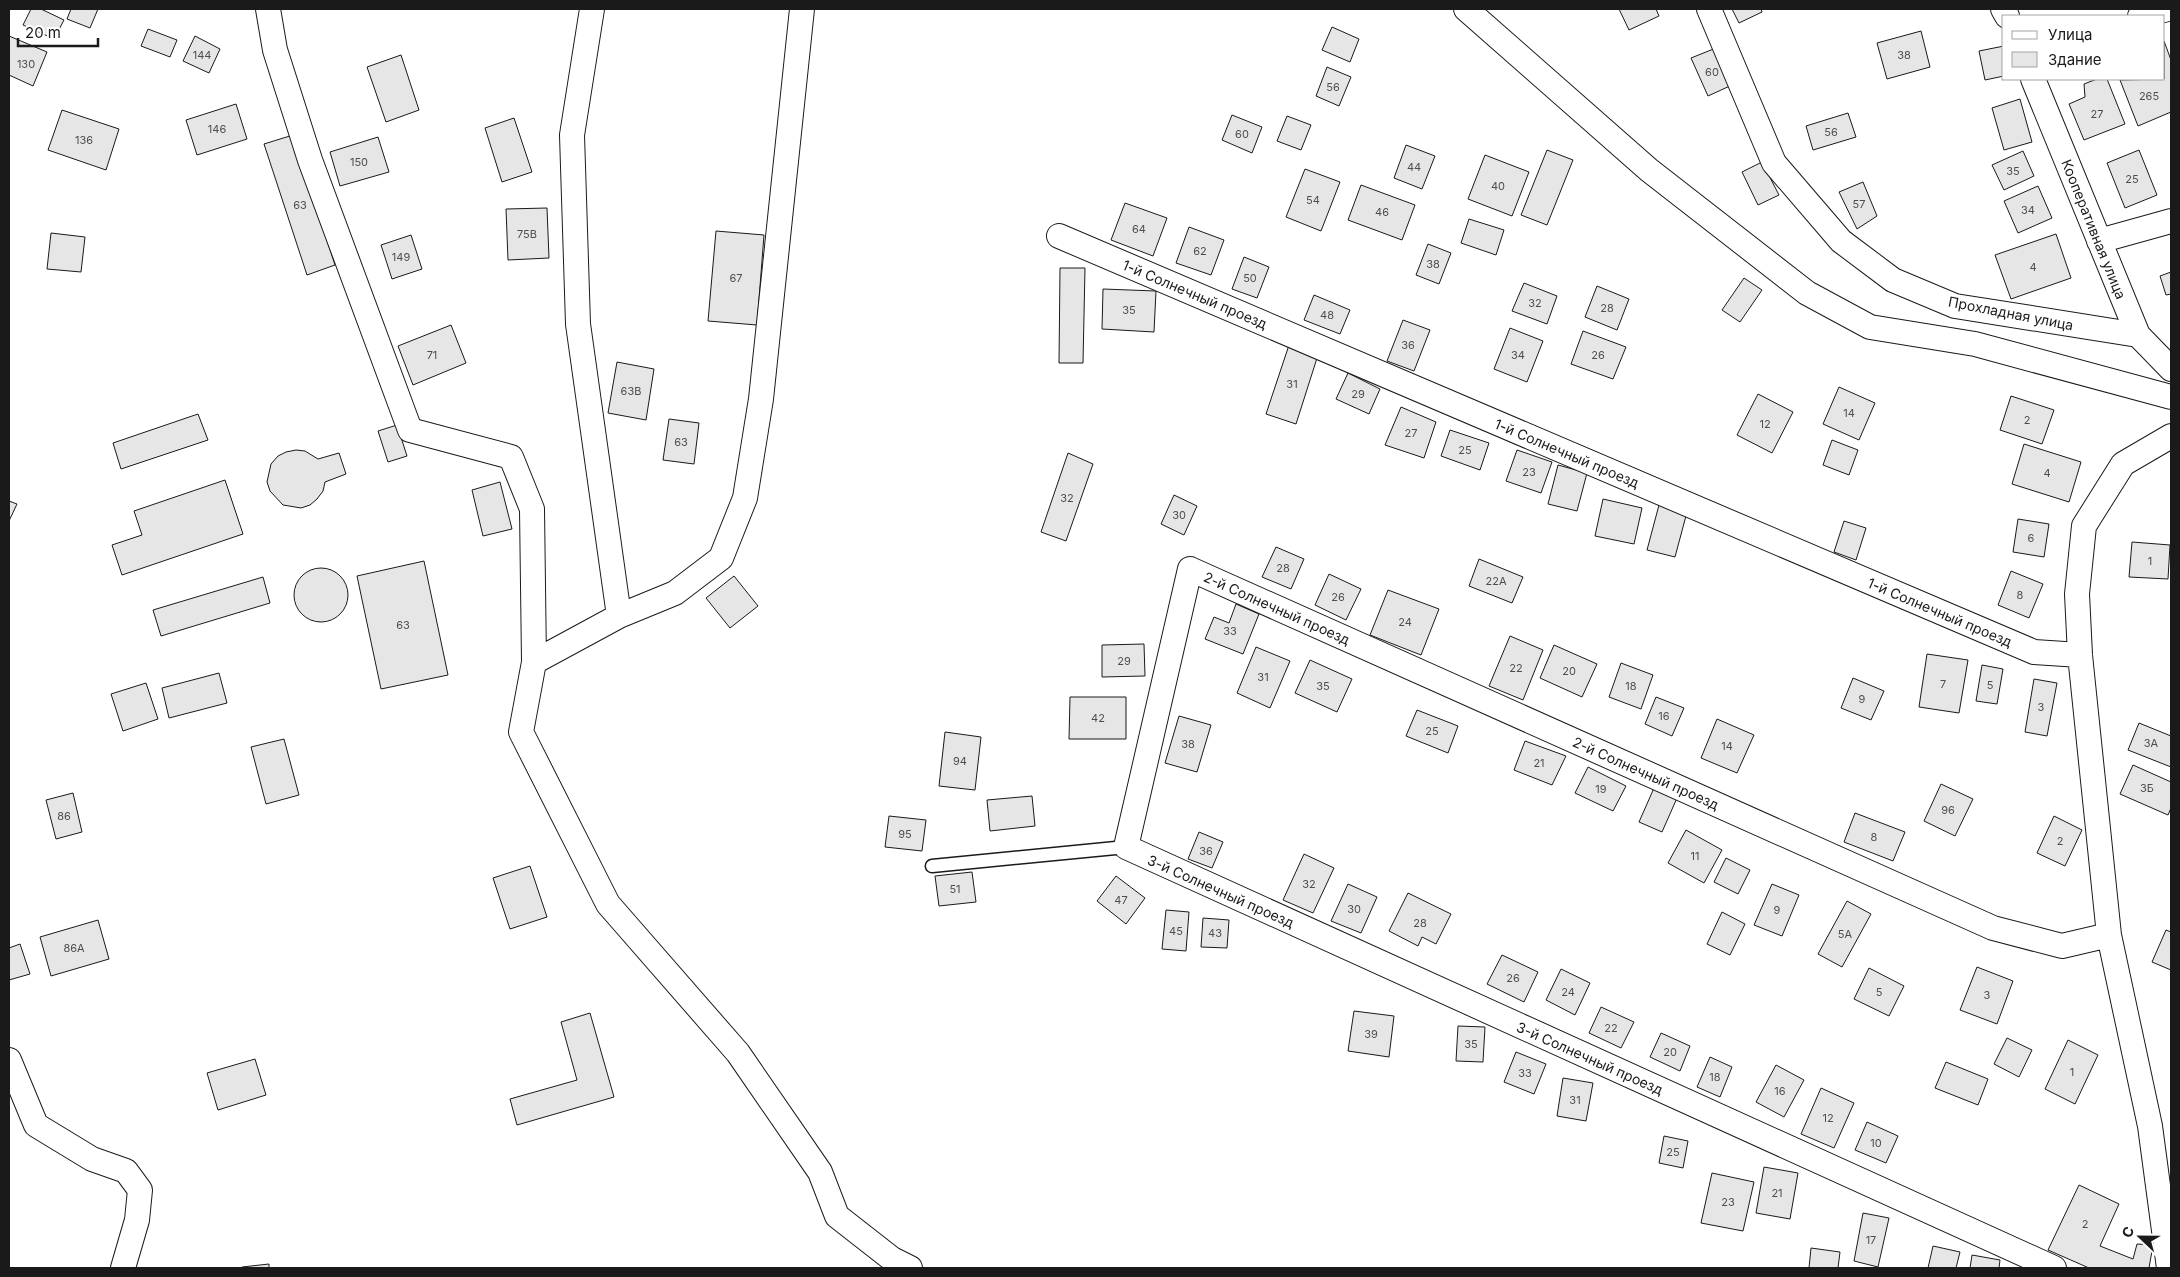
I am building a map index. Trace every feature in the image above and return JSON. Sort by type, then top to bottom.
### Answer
[{"type":"street","points":[[268,9],[275,50],[310,160],[410,430],[511,457],[532,509],[534,662],[521,732],[608,904],[738,1053],[820,1172],[836,1216],[892,1259],[910,1268]]},
{"type":"street","points":[[592,9],[572,135],[578,324],[619,616]]},
{"type":"street","points":[[534,662],[619,616],[675,594],[721,558],[745,498],[761,399],[802,9]]},
{"type":"street","points":[[1466,9],[1649,170],[1807,293],[1870,327],[1975,344],[2171,397]]},
{"type":"street","name":"Прохладная улица","points":[[1709,9],[1774,163],[1841,241],[1893,280],[1956,306],[2138,335]]},
{"type":"street","points":[[2144,15],[2168,9]]},
{"type":"street","name":"Кооперативная улица","points":[[2033,80],[2138,335],[2171,369]]},
{"type":"street","points":[[2099,241],[2171,221]]},
{"type":"street","name":"1-й Солнечный проезд","points":[[1059,236],[2034,652],[2080,655]]},
{"type":"street","points":[[2169,1268],[2150,1126],[2109,935],[2080,655],[2077,594],[2084,526],[2124,464],[2171,436]]},
{"type":"street","name":"2-й Солнечный проезд","points":[[1126,847],[1190,569],[1993,928],[2062,946],[2109,935]]},
{"type":"street","name":"3-й Солнечный проезд","points":[[1126,847],[2054,1268]]},
{"type":"street","points":[[9,1060],[36,1125],[92,1159],[126,1171],[140,1190],[137,1220],[123,1268]]},
{"type":"lane","points":[[932,866],[1126,847]]},
{"type":"building","points":[[31,9],[41,9],[64,20],[54,39],[23,25]]},
{"type":"building","points":[[71,9],[98,9],[90,28],[67,19]]},
{"type":"building","points":[[1619,9],[1656,9],[1659,16],[1629,30]]},
{"type":"building","points":[[1732,9],[1761,9],[1762,12],[1739,23]]},
{"type":"building","points":[[1332,27],[1359,39],[1350,62],[1322,50]]},
{"type":"building","points":[[148,29],[177,40],[170,57],[141,46]]},
{"type":"building","points":[[1921,31],[1930,67],[1887,79],[1877,43]]},
{"type":"building","points":[[9,36],[47,52],[33,86],[9,75]]},
{"type":"building","points":[[195,36],[220,49],[209,73],[183,61]]},
{"type":"building","points":[[2165,44],[2171,60],[2171,112],[2138,126],[2120,80],[2165,80]]},
{"type":"building","points":[[2002,46],[2002,76],[1985,80],[1979,51]]},
{"type":"building","points":[[1716,48],[1732,85],[1708,96],[1691,58]]},
{"type":"building","points":[[401,55],[419,110],[386,122],[367,67]]},
{"type":"building","points":[[1327,67],[1351,77],[1339,106],[1316,96]]},
{"type":"building","points":[[2094,80],[2107,80],[2125,124],[2084,140],[2069,104],[2085,97],[2084,84]]},
{"type":"building","points":[[2020,99],[2032,142],[2004,150],[1992,108]]},
{"type":"building","points":[[236,104],[247,139],[197,155],[186,120]]},
{"type":"building","points":[[62,110],[119,129],[106,170],[48,150]]},
{"type":"building","points":[[1848,113],[1856,137],[1813,150],[1806,126]]},
{"type":"building","points":[[1232,115],[1262,127],[1252,153],[1222,140]]},
{"type":"building","points":[[1287,116],[1311,125],[1301,150],[1277,141]]},
{"type":"building","points":[[514,118],[532,172],[502,182],[485,128]]},
{"type":"building","points":[[293,135],[335,265],[307,275],[264,144]]},
{"type":"building","points":[[378,137],[389,172],[340,186],[330,152]]},
{"type":"building","points":[[1406,145],[1435,156],[1422,189],[1394,178]]},
{"type":"building","points":[[1547,150],[1573,160],[1547,225],[1521,215]]},
{"type":"building","points":[[2139,150],[2157,195],[2125,208],[2107,163]]},
{"type":"building","points":[[2023,151],[2034,176],[2004,190],[1992,165]]},
{"type":"building","points":[[1485,155],[1529,172],[1512,216],[1468,199]]},
{"type":"building","points":[[1762,162],[1779,195],[1758,205],[1742,172]]},
{"type":"building","points":[[1305,169],[1340,182],[1321,231],[1286,217]]},
{"type":"building","points":[[1863,182],[1877,216],[1857,229],[1839,192]]},
{"type":"building","points":[[1361,185],[1415,205],[1402,240],[1348,220]]},
{"type":"building","points":[[2038,186],[2052,218],[2018,233],[2004,201]]},
{"type":"building","points":[[1125,203],[1167,218],[1153,256],[1111,240]]},
{"type":"building","points":[[547,208],[549,258],[508,260],[506,209]]},
{"type":"building","points":[[1469,219],[1504,230],[1496,255],[1461,243]]},
{"type":"building","points":[[1189,227],[1224,240],[1211,275],[1176,263]]},
{"type":"building","points":[[716,231],[764,235],[757,325],[708,321]]},
{"type":"building","points":[[51,233],[85,237],[81,272],[47,269]]},
{"type":"building","points":[[2056,234],[2071,278],[2011,299],[1995,255]]},
{"type":"building","points":[[411,235],[422,269],[392,279],[381,245]]},
{"type":"building","points":[[1428,244],[1451,253],[1439,284],[1416,275]]},
{"type":"building","points":[[1244,257],[1269,267],[1257,298],[1232,289]]},
{"type":"building","points":[[1060,268],[1085,268],[1083,363],[1059,363]]},
{"type":"building","points":[[2171,272],[2171,294],[2166,295],[2160,276]]},
{"type":"building","points":[[1744,278],[1762,290],[1740,322],[1722,310]]},
{"type":"building","points":[[1524,283],[1557,296],[1547,324],[1512,311]]},
{"type":"building","points":[[1597,286],[1629,299],[1617,330],[1585,317]]},
{"type":"building","points":[[1103,289],[1156,291],[1154,332],[1102,329]]},
{"type":"building","points":[[1314,295],[1350,310],[1340,334],[1304,320]]},
{"type":"building","points":[[1403,320],[1430,330],[1414,371],[1387,361]]},
{"type":"building","points":[[451,325],[466,363],[413,385],[398,346]]},
{"type":"building","points":[[1510,328],[1543,341],[1527,382],[1494,369]]},
{"type":"building","points":[[1583,331],[1626,347],[1613,379],[1571,364]]},
{"type":"building","points":[[1289,345],[1318,355],[1296,424],[1266,414]]},
{"type":"building","points":[[617,362],[654,369],[646,420],[608,413]]},
{"type":"building","points":[[1348,373],[1380,389],[1369,414],[1336,399]]},
{"type":"building","points":[[1839,387],[1875,403],[1859,440],[1823,424]]},
{"type":"building","points":[[1758,394],[1793,412],[1772,453],[1737,435]]},
{"type":"building","points":[[2011,396],[2054,410],[2042,444],[2000,430]]},
{"type":"building","points":[[1401,407],[1436,422],[1424,458],[1385,445]]},
{"type":"building","points":[[198,414],[208,440],[121,469],[113,443]]},
{"type":"building","points":[[669,419],[699,423],[694,464],[663,460]]},
{"type":"building","points":[[397,425],[407,456],[388,462],[378,431]]},
{"type":"building","points":[[1450,430],[1489,443],[1480,470],[1441,456]]},
{"type":"building","points":[[1832,440],[1858,450],[1849,475],[1823,465]]},
{"type":"building","points":[[2024,444],[2081,462],[2069,502],[2012,484]]},
{"type":"building","points":[[296,450],[305,451],[318,459],[339,453],[346,474],[325,482],[323,491],[317,499],[310,505],[301,508],[283,505],[270,491],[267,482],[271,464],[278,456]]},
{"type":"building","points":[[1517,450],[1552,462],[1541,493],[1506,481]]},
{"type":"building","points":[[1068,453],[1093,464],[1066,541],[1041,532]]},
{"type":"building","points":[[1558,465],[1587,473],[1577,511],[1548,504]]},
{"type":"building","points":[[225,480],[243,534],[122,575],[112,545],[142,535],[134,511]]},
{"type":"building","points":[[500,482],[512,529],[483,536],[472,490]]},
{"type":"building","points":[[1174,495],[1197,506],[1184,535],[1161,524]]},
{"type":"building","points":[[1603,499],[1642,508],[1634,544],[1595,536]]},
{"type":"building","points":[[9,501],[17,504],[9,521]]},
{"type":"building","points":[[1659,505],[1687,512],[1675,557],[1647,550]]},
{"type":"building","points":[[2018,519],[2049,524],[2044,557],[2013,552]]},
{"type":"building","points":[[1844,521],[1866,528],[1856,560],[1834,552]]},
{"type":"building","points":[[2132,542],[2170,545],[2168,579],[2129,577]]},
{"type":"building","points":[[1276,547],[1304,559],[1291,589],[1262,577]]},
{"type":"building","points":[[1479,559],[1523,577],[1512,603],[1469,586]]},
{"type":"building","points":[[424,561],[448,675],[381,689],[357,576]]},
{"type":"building","points":[[321,568],[331,570],[340,576],[346,585],[348,595],[346,605],[340,614],[331,620],[321,622],[311,620],[302,614],[296,605],[294,595],[296,585],[302,576],[311,570]]},
{"type":"building","points":[[2011,571],[2043,584],[2029,618],[1998,605]]},
{"type":"building","points":[[1329,574],[1361,589],[1346,620],[1315,605]]},
{"type":"building","points":[[734,576],[758,606],[730,628],[706,598]]},
{"type":"building","points":[[263,577],[270,603],[161,636],[153,610]]},
{"type":"building","points":[[1388,590],[1439,609],[1421,655],[1370,635]]},
{"type":"building","points":[[1236,604],[1259,614],[1243,654],[1205,639],[1214,617],[1229,623]]},
{"type":"building","points":[[1510,636],[1543,650],[1523,700],[1489,686]]},
{"type":"building","points":[[1144,644],[1145,676],[1102,677],[1102,645]]},
{"type":"building","points":[[1554,645],[1597,664],[1582,697],[1540,678]]},
{"type":"building","points":[[1256,647],[1290,661],[1270,708],[1237,693]]},
{"type":"building","points":[[1927,654],[1968,660],[1959,713],[1919,707]]},
{"type":"building","points":[[1310,660],[1352,679],[1337,712],[1295,693]]},
{"type":"building","points":[[1621,663],[1653,675],[1641,709],[1609,697]]},
{"type":"building","points":[[1982,665],[2003,669],[1997,704],[1976,701]]},
{"type":"building","points":[[219,673],[227,703],[169,718],[162,688]]},
{"type":"building","points":[[1853,678],[1884,691],[1871,720],[1841,708]]},
{"type":"building","points":[[2034,679],[2057,683],[2047,736],[2025,732]]},
{"type":"building","points":[[146,683],[158,719],[123,731],[111,694]]},
{"type":"building","points":[[1070,697],[1126,697],[1126,739],[1069,739]]},
{"type":"building","points":[[1656,697],[1684,708],[1672,736],[1645,724]]},
{"type":"building","points":[[1417,710],[1458,726],[1448,753],[1406,736]]},
{"type":"building","points":[[1179,716],[1211,725],[1197,772],[1165,763]]},
{"type":"building","points":[[1717,719],[1754,735],[1737,773],[1701,758]]},
{"type":"building","points":[[2139,723],[2171,736],[2171,767],[2128,750]]},
{"type":"building","points":[[945,732],[981,737],[975,790],[939,786]]},
{"type":"building","points":[[284,739],[299,795],[266,804],[251,747]]},
{"type":"building","points":[[1525,741],[1566,756],[1552,785],[1514,770]]},
{"type":"building","points":[[2133,765],[2171,782],[2171,808],[2168,815],[2120,794]]},
{"type":"building","points":[[1588,767],[1626,786],[1613,811],[1575,793]]},
{"type":"building","points":[[1941,784],[1973,799],[1955,836],[1924,821]]},
{"type":"building","points":[[1654,788],[1677,798],[1662,832],[1639,822]]},
{"type":"building","points":[[73,793],[82,832],[56,839],[46,800]]},
{"type":"building","points":[[1032,796],[1035,826],[990,831],[987,800]]},
{"type":"building","points":[[1855,813],[1905,832],[1893,861],[1844,842]]},
{"type":"building","points":[[889,816],[926,820],[922,851],[885,847]]},
{"type":"building","points":[[2054,816],[2082,830],[2065,866],[2037,853]]},
{"type":"building","points":[[1686,830],[1722,850],[1704,883],[1668,863]]},
{"type":"building","points":[[1199,832],[1223,842],[1212,868],[1188,859]]},
{"type":"building","points":[[1304,854],[1334,868],[1313,913],[1283,900]]},
{"type":"building","points":[[1726,858],[1750,870],[1738,894],[1714,882]]},
{"type":"building","points":[[530,866],[547,917],[510,929],[493,878]]},
{"type":"building","points":[[972,872],[976,902],[939,906],[935,876]]},
{"type":"building","points":[[1116,876],[1145,898],[1126,924],[1097,901]]},
{"type":"building","points":[[1348,884],[1377,897],[1361,933],[1331,921]]},
{"type":"building","points":[[1772,884],[1799,895],[1782,936],[1754,925]]},
{"type":"building","points":[[1408,893],[1451,914],[1436,944],[1422,937],[1418,946],[1389,931]]},
{"type":"building","points":[[1847,901],[1871,914],[1842,967],[1818,954]]},
{"type":"building","points":[[1166,910],[1189,912],[1186,951],[1162,949]]},
{"type":"building","points":[[1722,912],[1745,924],[1730,955],[1707,944]]},
{"type":"building","points":[[1203,918],[1229,920],[1227,948],[1201,947]]},
{"type":"building","points":[[98,920],[109,959],[51,976],[40,937]]},
{"type":"building","points":[[2166,930],[2171,932],[2171,970],[2152,962]]},
{"type":"building","points":[[20,944],[30,974],[9,980],[9,948]]},
{"type":"building","points":[[1502,955],[1538,972],[1524,1002],[1487,984]]},
{"type":"building","points":[[1977,967],[2013,981],[1997,1024],[1960,1010]]},
{"type":"building","points":[[1869,968],[1904,986],[1889,1016],[1854,999]]},
{"type":"building","points":[[1561,969],[1590,983],[1575,1015],[1546,1000]]},
{"type":"building","points":[[1601,1007],[1634,1022],[1621,1048],[1589,1033]]},
{"type":"building","points":[[1354,1011],[1394,1016],[1389,1057],[1348,1051]]},
{"type":"building","points":[[590,1013],[614,1097],[517,1125],[510,1099],[577,1080],[561,1022]]},
{"type":"building","points":[[1458,1026],[1485,1027],[1483,1062],[1456,1061]]},
{"type":"building","points":[[1661,1033],[1690,1046],[1680,1071],[1650,1057]]},
{"type":"building","points":[[2007,1038],[2032,1050],[2019,1077],[1994,1064]]},
{"type":"building","points":[[2068,1040],[2098,1055],[2075,1104],[2045,1089]]},
{"type":"building","points":[[1516,1052],[1546,1064],[1534,1094],[1504,1082]]},
{"type":"building","points":[[1710,1057],[1732,1067],[1720,1097],[1697,1087]]},
{"type":"building","points":[[255,1059],[266,1095],[218,1110],[207,1073]]},
{"type":"building","points":[[1946,1062],[1988,1079],[1978,1105],[1935,1088]]},
{"type":"building","points":[[1776,1065],[1804,1080],[1784,1117],[1756,1102]]},
{"type":"building","points":[[1563,1078],[1593,1083],[1586,1121],[1557,1116]]},
{"type":"building","points":[[1821,1088],[1854,1103],[1834,1148],[1801,1134]]},
{"type":"building","points":[[1867,1122],[1898,1136],[1886,1163],[1855,1150]]},
{"type":"building","points":[[1664,1136],[1688,1141],[1683,1168],[1659,1163]]},
{"type":"building","points":[[1764,1167],[1798,1173],[1790,1219],[1756,1213]]},
{"type":"building","points":[[1712,1173],[1754,1182],[1743,1231],[1701,1223]]},
{"type":"building","points":[[2079,1185],[2119,1204],[2100,1246],[2133,1259],[2137,1244],[2153,1245],[2149,1268],[2089,1268],[2048,1250]]},
{"type":"building","points":[[1863,1213],[1889,1218],[1878,1267],[1854,1261]]},
{"type":"building","points":[[1933,1246],[1960,1252],[1956,1268],[1928,1268]]},
{"type":"building","points":[[1811,1248],[1840,1252],[1838,1268],[1809,1268]]},
{"type":"building","points":[[1972,1255],[2000,1260],[1999,1268],[1970,1268]]},
{"type":"building","points":[[269,1264],[269,1268],[242,1268],[242,1267]]}]
